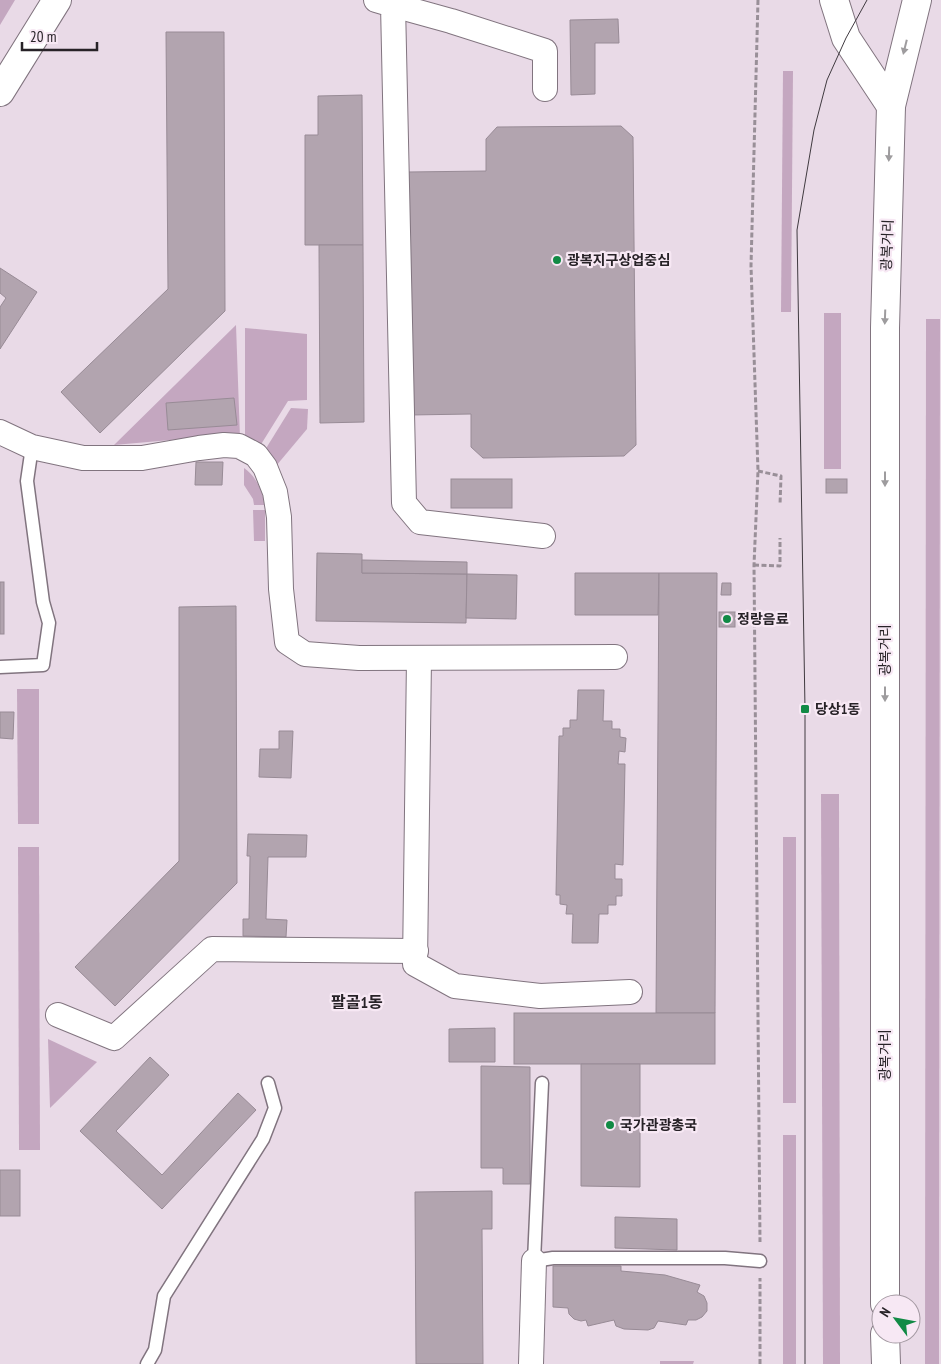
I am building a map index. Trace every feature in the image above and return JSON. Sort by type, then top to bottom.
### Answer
[{"type":"main road","points":[[0,92],[57,0]]},
{"type":"main road","points":[[834,0],[846,38],[891,106]]},
{"type":"main road","name":"광복거리","points":[[886,1294],[885,328],[891,106],[917,0]]},
{"type":"main road","points":[[886,1344],[886,1364]]},
{"type":"street","points":[[543,536],[420,522],[404,503],[384,2],[545,51],[545,89]]},
{"type":"street","points":[[0,432],[32,447],[83,458],[142,458],[224,445],[239,446],[256,455],[265,467],[275,492],[279,517],[281,589],[287,642],[305,654],[359,658],[615,657]]},
{"type":"street","points":[[420,658],[416,964],[455,986],[540,996],[630,992]]},
{"type":"street","points":[[58,1015],[114,1038],[212,949],[416,951]]},
{"type":"street","points":[[531,1364],[534,1261]]},
{"type":"lane","points":[[0,667],[43,665],[49,623],[43,602],[27,481],[32,447]]},
{"type":"lane","points":[[147,1364],[155,1350],[164,1296],[263,1139],[275,1108],[268,1083]]},
{"type":"lane","points":[[542,1083],[534,1261],[553,1258],[725,1258],[760,1261]]},
{"type":"path","points":[[758,0],[751,266],[758,471],[754,565],[760,1364]]},
{"type":"path","points":[[758,471],[781,476],[780,505]]},
{"type":"path","points":[[754,565],[780,566],[780,538]]},
{"type":"shaded area","points":[[0,0],[15,0],[0,25]]},
{"type":"shaded area","points":[[783,71],[793,71],[791,312],[781,312]]},
{"type":"shaded area","points":[[824,313],[841,313],[841,469],[824,469]]},
{"type":"shaded area","points":[[926,319],[940,319],[939,1364],[925,1364]]},
{"type":"shaded area","points":[[236,325],[240,438],[227,435],[114,445]]},
{"type":"shaded area","points":[[245,328],[307,334],[307,400],[288,401],[260,446],[245,435]]},
{"type":"shaded area","points":[[291,408],[308,409],[307,429],[276,466],[265,450]]},
{"type":"shaded area","points":[[244,468],[258,484],[264,505],[254,505],[253,499],[244,485]]},
{"type":"shaded area","points":[[253,510],[265,510],[265,541],[254,541]]},
{"type":"shaded area","points":[[17,689],[39,689],[39,824],[18,824]]},
{"type":"shaded area","points":[[821,794],[839,794],[840,1364],[823,1364]]},
{"type":"shaded area","points":[[783,837],[796,837],[796,1103],[783,1103]]},
{"type":"shaded area","points":[[18,847],[39,847],[40,1150],[19,1150]]},
{"type":"shaded area","points":[[48,1039],[97,1062],[50,1108]]},
{"type":"shaded area","points":[[783,1135],[796,1135],[796,1364],[783,1364]]},
{"type":"shaded area","points":[[660,1361],[694,1361],[693,1364],[660,1364]]},
{"type":"building","points":[[618,19],[619,43],[595,43],[595,94],[571,95],[570,20]]},
{"type":"building","points":[[166,32],[224,32],[225,311],[100,433],[61,392],[168,289]]},
{"type":"building","points":[[362,95],[363,245],[305,245],[305,135],[318,135],[318,96]]},
{"type":"building","points":[[621,126],[633,137],[636,445],[624,456],[483,458],[471,447],[471,414],[410,415],[408,172],[486,171],[486,139],[497,127]]},
{"type":"building","points":[[319,245],[363,245],[364,422],[320,423]]},
{"type":"building","points":[[0,268],[37,292],[0,349],[0,307],[6,298],[0,293]]},
{"type":"building","points":[[234,398],[237,425],[168,430],[166,403]]},
{"type":"building","points":[[196,462],[223,462],[222,485],[195,485]]},
{"type":"building","points":[[451,479],[512,479],[512,508],[451,508]]},
{"type":"building","points":[[826,479],[847,479],[847,493],[826,493]]},
{"type":"building","points":[[317,553],[362,554],[362,573],[467,574],[466,623],[316,621]]},
{"type":"building","points":[[362,560],[467,562],[467,574],[362,573]]},
{"type":"building","points":[[575,573],[659,573],[658,615],[575,615]]},
{"type":"building","points":[[659,573],[717,573],[715,1013],[656,1013]]},
{"type":"building","points":[[467,574],[517,575],[516,619],[466,618]]},
{"type":"building","points":[[0,582],[4,582],[4,634],[0,634]]},
{"type":"building","name":"정랑음료","points":[[722,583],[731,583],[731,595],[721,595]]},
{"type":"building","points":[[236,606],[237,883],[115,1006],[75,967],[179,861],[179,607]]},
{"type":"building","name":"정랑음료","points":[[719,612],[735,612],[735,627],[719,627]]},
{"type":"building","points":[[578,690],[604,690],[603,721],[612,721],[612,729],[620,729],[620,737],[626,738],[625,752],[619,751],[618,764],[625,764],[623,865],[615,864],[615,879],[622,879],[622,896],[616,896],[616,905],[608,905],[608,914],[599,914],[598,943],[572,943],[573,914],[566,914],[567,905],[560,904],[560,895],[556,895],[559,736],[563,736],[563,728],[570,728],[570,720],[577,720]]},
{"type":"building","points":[[0,712],[14,712],[13,739],[0,738]]},
{"type":"building","points":[[279,731],[293,731],[291,778],[259,777],[260,749],[279,749]]},
{"type":"building","points":[[248,834],[307,835],[306,857],[268,857],[266,919],[287,920],[286,937],[243,936],[243,919],[249,919],[250,856],[247,856]]},
{"type":"building","points":[[514,1013],[715,1013],[715,1064],[514,1064]]},
{"type":"building","points":[[495,1028],[495,1062],[449,1062],[449,1029]]},
{"type":"building","points":[[150,1057],[169,1075],[116,1131],[162,1175],[238,1093],[256,1110],[162,1209],[80,1131]]},
{"type":"building","name":"국가관광총국","points":[[581,1064],[640,1064],[640,1187],[581,1186]]},
{"type":"building","points":[[481,1066],[530,1067],[530,1184],[503,1184],[503,1168],[481,1168]]},
{"type":"building","points":[[0,1170],[20,1170],[20,1216],[0,1216]]},
{"type":"building","points":[[492,1191],[492,1229],[482,1229],[483,1364],[416,1364],[415,1192]]},
{"type":"building","points":[[615,1217],[677,1219],[677,1250],[615,1248]]},
{"type":"building","points":[[553,1266],[621,1266],[621,1271],[665,1275],[700,1285],[697,1292],[704,1296],[707,1303],[707,1311],[696,1320],[688,1320],[686,1325],[658,1321],[654,1328],[648,1330],[624,1329],[616,1326],[614,1320],[588,1326],[586,1320],[574,1319],[569,1314],[568,1308],[553,1307]]},
{"type":"tram line","points":[[805,1364],[805,709],[797,230],[814,130],[827,80],[846,38],[867,0]]},
{"type":"place","name":"광복지구상업중심","points":[[557,260]]},
{"type":"place","name":"정랑음료","points":[[727,619]]},
{"type":"place","name":"당상1동","points":[[805,709]]},
{"type":"place","name":"국가관광총국","points":[[610,1125]]},
{"type":"district","name":"팔골1동","points":[[357,1002]]}]
